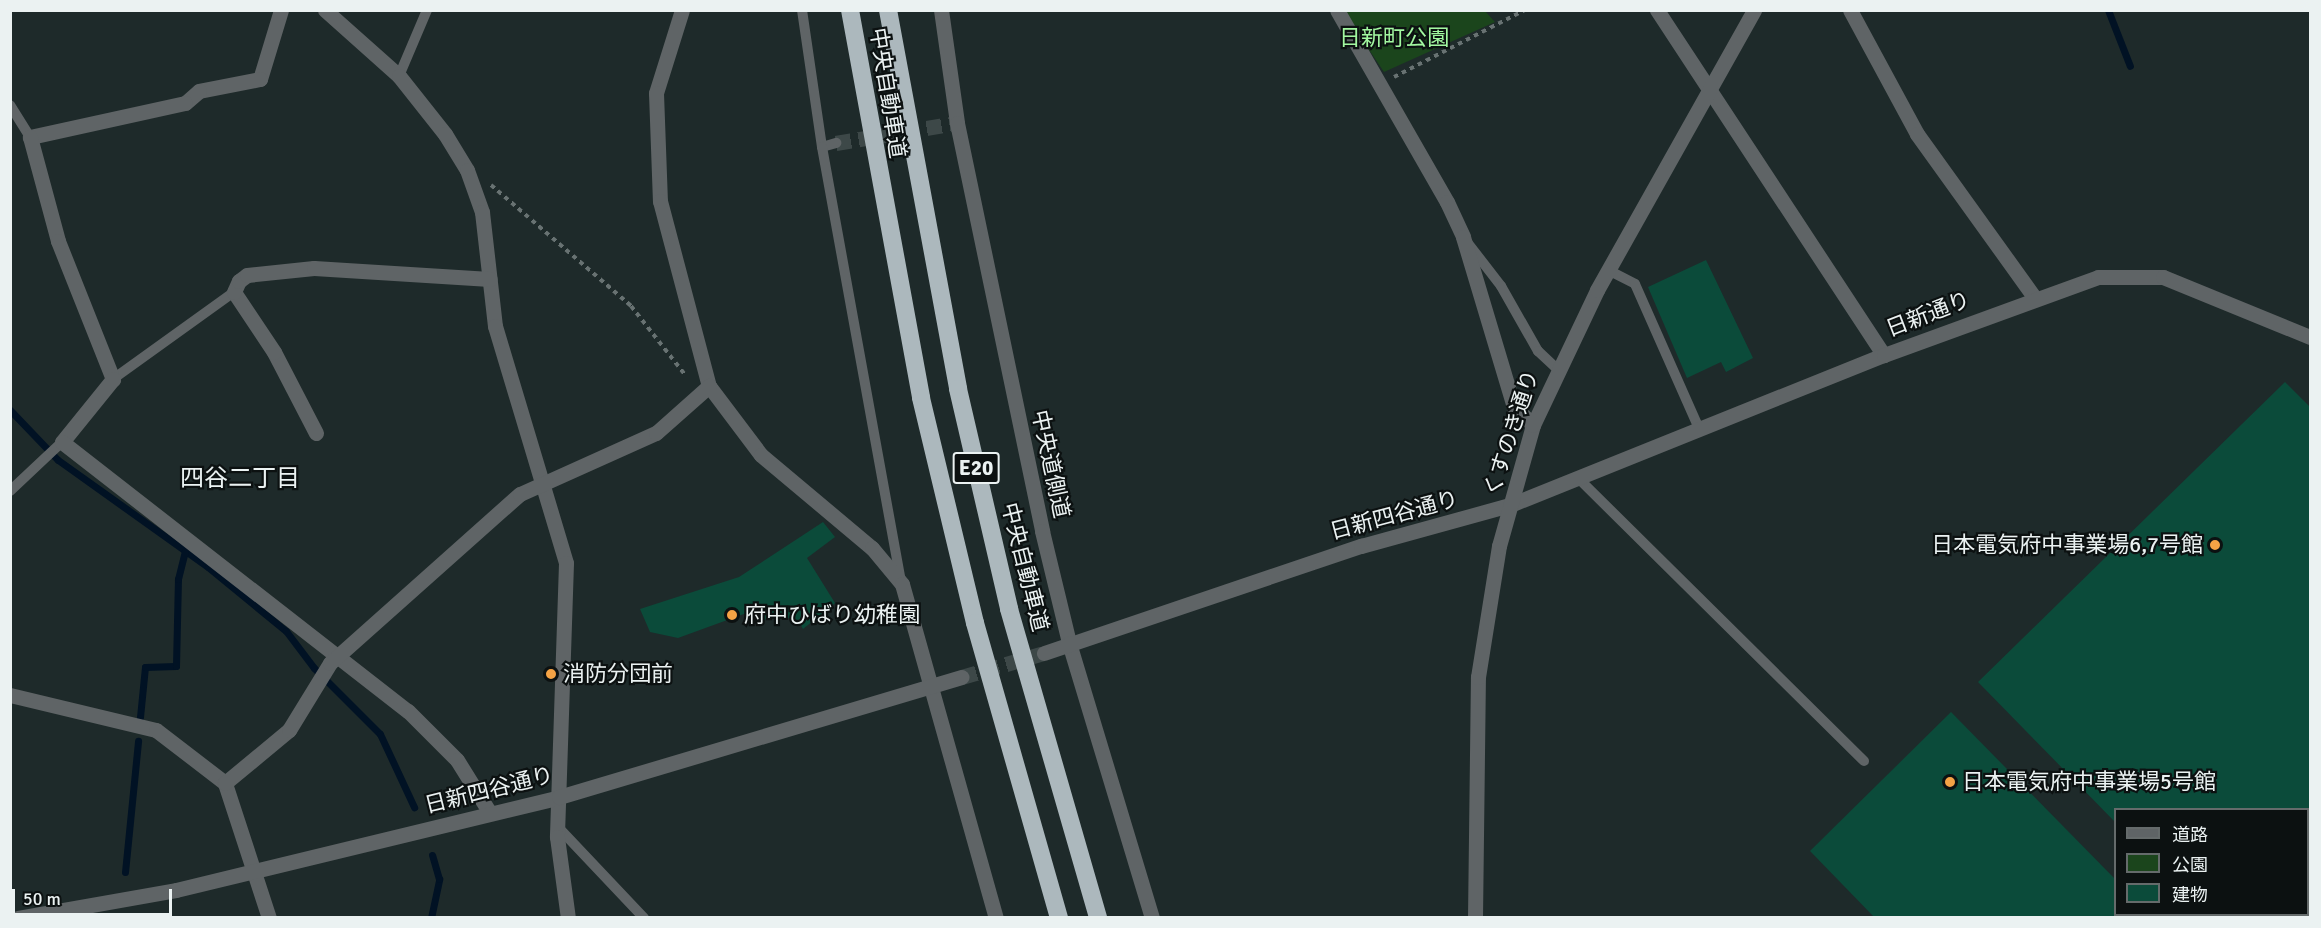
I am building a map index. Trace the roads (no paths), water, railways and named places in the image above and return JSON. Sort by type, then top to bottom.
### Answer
[{"type":"highway","name":"中央自動車道","points":[[850,10],[921,398],[975,623],[1059,918]]},
{"type":"highway","name":"中央自動車道","points":[[888,10],[958,389],[1006,597],[1098,918]]},
{"type":"street","points":[[281,10],[260,79],[199,91],[185,104],[30,137],[58,241],[113,379],[62,442],[334,659],[408,711],[457,760],[490,813]]},
{"type":"street","points":[[325,10],[399,76],[467,170],[482,212],[495,326],[524,436],[544,482],[566,563],[557,826],[568,918]]},
{"type":"street","points":[[682,10],[656,93],[660,201],[709,386],[761,455],[872,548],[902,584],[996,918]]},
{"type":"street","name":"中央道側道","points":[[941,10],[957,123],[1069,643],[1152,918]]},
{"type":"street","points":[[1337,10],[1463,237],[1514,407],[1533,424]]},
{"type":"street","name":"日新通り","points":[[1657,10],[1884,355],[2035,298],[2098,277],[2147,274],[2310,337]]},
{"type":"street","name":"くすのき通り","points":[[1475,918],[1478,677],[1510,505],[1533,424],[1556,368],[1608,270],[1754,10]]},
{"type":"street","points":[[1850,10],[1917,134],[2035,298]]},
{"type":"street","points":[[316,433],[274,352],[234,292],[248,275],[314,268],[490,279]]},
{"type":"street","name":"日新四谷通り","points":[[1044,653],[1361,546],[1510,505],[1700,431],[1884,355]]},
{"type":"street","points":[[225,783],[289,730],[314,685],[334,659],[520,495],[656,432],[709,386]]},
{"type":"street","name":"日新四谷通り","points":[[18,918],[255,872],[559,797],[963,677]]},
{"type":"street","points":[[10,695],[156,730],[225,783],[268,918]]},
{"type":"lane","points":[[399,76],[427,10]]},
{"type":"lane","points":[[802,10],[822,147],[902,584]]},
{"type":"lane","points":[[10,105],[30,137]]},
{"type":"lane","points":[[822,147],[836,143]]},
{"type":"lane","points":[[1463,237],[1502,286],[1538,351],[1556,368]]},
{"type":"lane","points":[[1608,270],[1635,284],[1700,431]]},
{"type":"lane","points":[[113,379],[234,292]]},
{"type":"lane","points":[[10,491],[44,464],[62,442]]},
{"type":"lane","points":[[1579,479],[1864,761]]},
{"type":"lane","points":[[557,826],[645,918]]},
{"type":"waterway","points":[[2108,10],[2130,66]]},
{"type":"waterway","points":[[10,410],[58,460],[208,567],[286,631],[314,668],[380,734],[414,807]]},
{"type":"waterway","points":[[140,717],[145,667],[176,666],[178,579],[185,551]]},
{"type":"waterway","points":[[125,872],[138,741]]},
{"type":"waterway","points":[[431,918],[439,879],[432,855]]},
{"type":"tunnel","points":[[836,143],[957,123]]},
{"type":"tunnel","points":[[962,677],[1044,653]]},
{"type":"place","name":"日本電気府中事業場6,7号館","points":[[2215,545]]},
{"type":"place","name":"府中ひばり幼稚園","points":[[732,615]]},
{"type":"place","name":"消防分団前","points":[[551,674]]},
{"type":"place","name":"日本電気府中事業場5号館","points":[[1950,782]]},
{"type":"district","name":"四谷二丁目","points":[[240,479]]},
{"type":"park label","name":"日新町公園","points":[[1394,38]]}]
